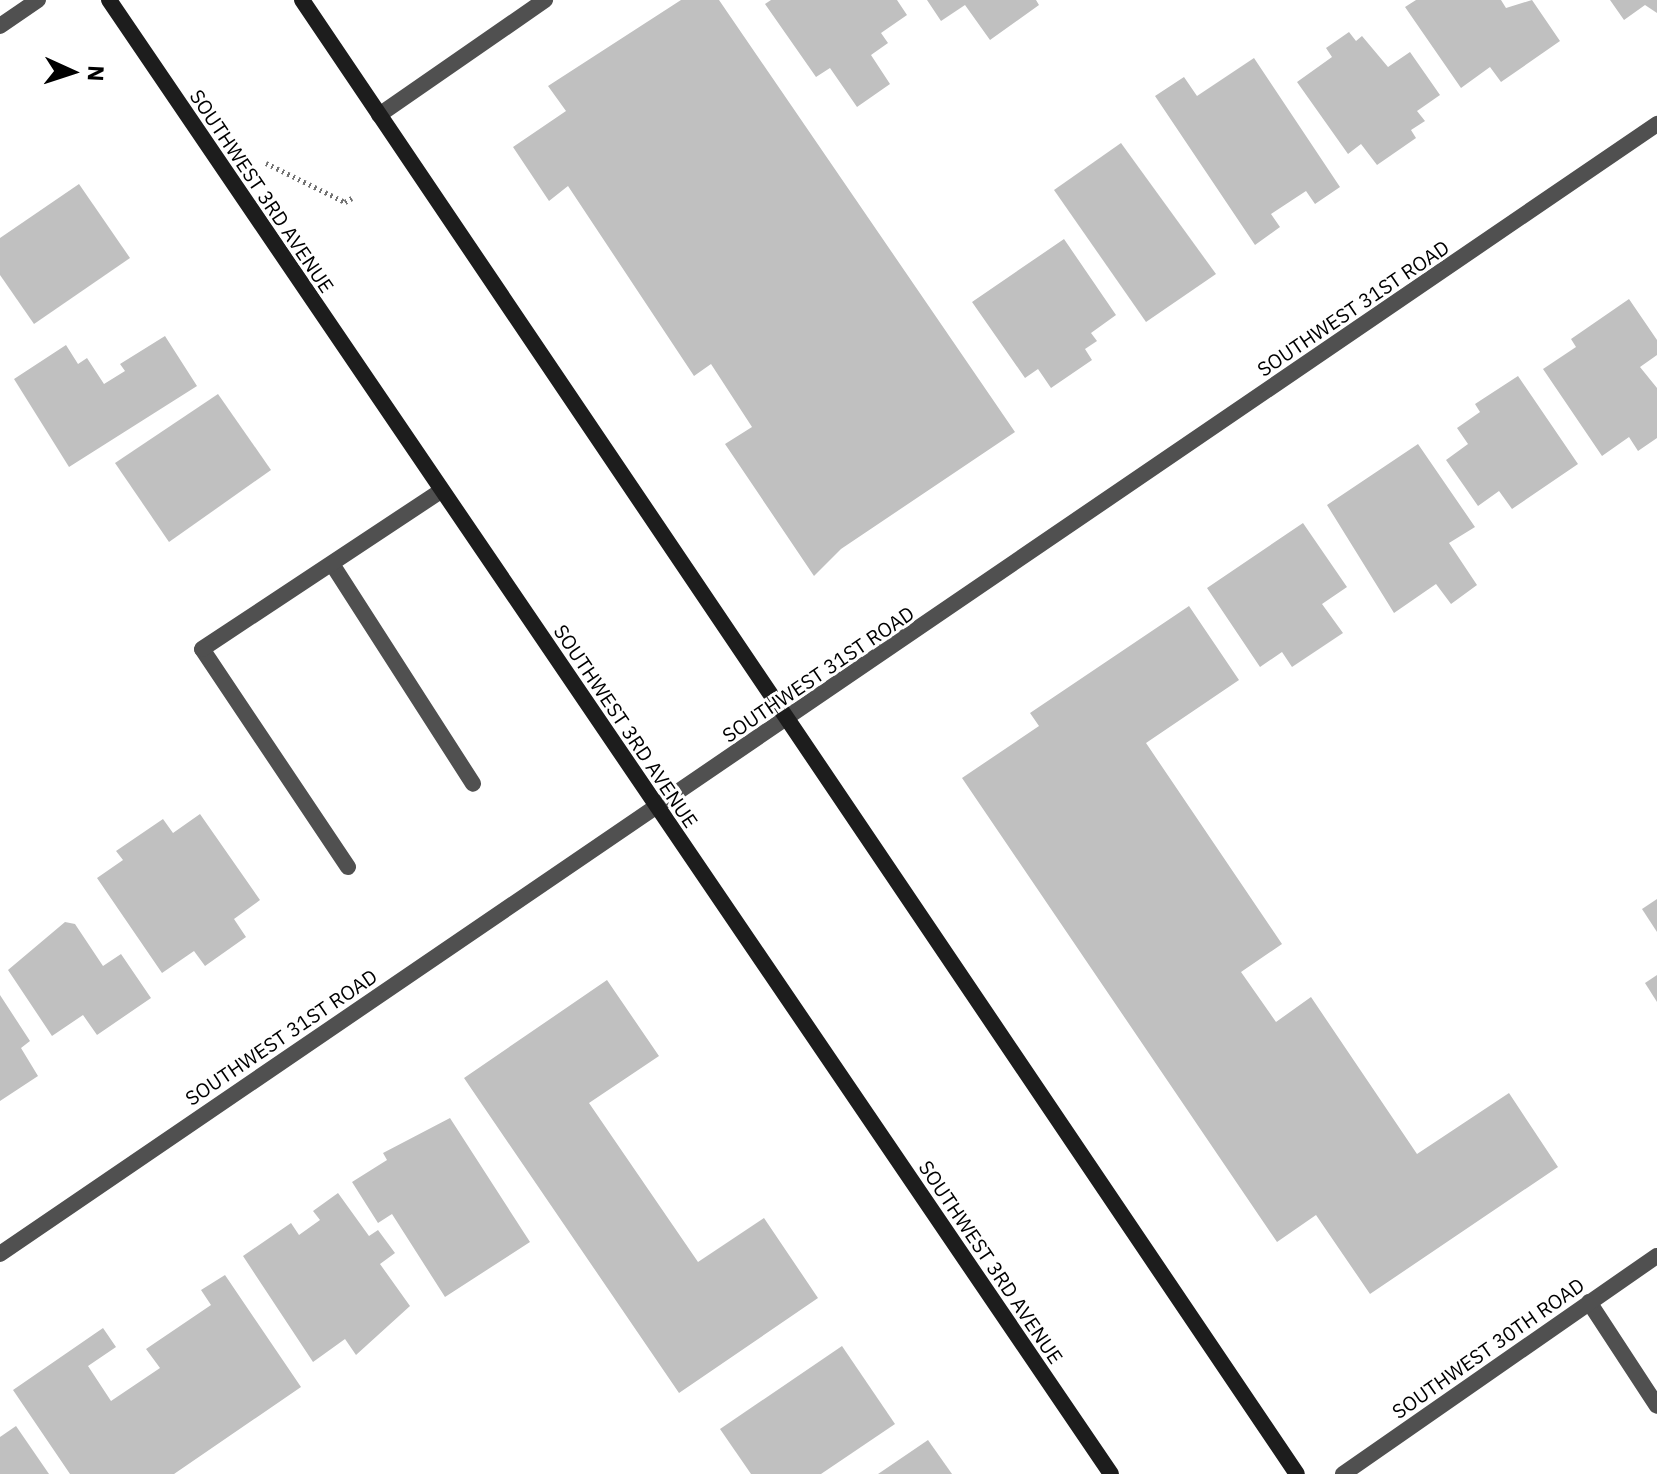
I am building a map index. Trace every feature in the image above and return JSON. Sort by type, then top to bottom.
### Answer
[{"type":"main road","name":"SOUTHWEST 3RD AVENUE","points":[[109,0],[1111,1474]]},
{"type":"main road","points":[[302,0],[1297,1474]]},
{"type":"street","points":[[0,26],[38,0]]},
{"type":"street","points":[[379,115],[545,0]]},
{"type":"street","name":"SOUTHWEST 31ST ROAD","points":[[0,1254],[1657,124]]},
{"type":"street","points":[[348,867],[202,649],[441,491]]},
{"type":"street","points":[[332,564],[473,784]]},
{"type":"street","name":"SOUTHWEST 30TH ROAD","points":[[1343,1474],[1657,1256]]},
{"type":"street","points":[[1589,1302],[1657,1406]]},
{"type":"path","points":[[263,165],[271,160],[345,202],[352,198]]},
{"type":"building","points":[[681,0],[719,0],[1015,432],[841,549],[814,576],[725,444],[752,427],[711,364],[694,376],[568,186],[549,201],[513,147],[566,111],[548,86]]},
{"type":"building","points":[[771,0],[897,0],[907,15],[881,33],[888,43],[871,55],[890,84],[857,107],[830,68],[816,77],[765,4]]},
{"type":"building","points":[[927,0],[1036,0],[1039,5],[990,40],[965,5],[941,21]]},
{"type":"building","points":[[1416,0],[1501,0],[1506,8],[1532,0],[1560,41],[1501,82],[1490,67],[1461,88],[1405,7]]},
{"type":"building","points":[[1610,0],[1657,0],[1657,13],[1645,5],[1624,20]]},
{"type":"building","points":[[1349,32],[1356,41],[1362,36],[1388,67],[1410,52],[1440,95],[1417,111],[1425,121],[1411,130],[1416,138],[1377,165],[1361,144],[1348,154],[1297,82],[1332,57],[1326,48]]},
{"type":"building","points":[[1254,58],[1340,187],[1315,204],[1306,191],[1271,214],[1280,227],[1255,245],[1155,96],[1184,77],[1197,96]]},
{"type":"building","points":[[1121,143],[1216,274],[1146,322],[1054,190]]},
{"type":"building","points":[[79,184],[130,258],[34,324],[0,275],[0,238]]},
{"type":"building","points":[[1064,239],[1116,315],[1091,333],[1097,341],[1085,349],[1092,360],[1051,388],[1038,369],[1025,378],[972,302]]},
{"type":"building","points":[[1629,299],[1657,340],[1657,355],[1640,367],[1657,388],[1657,438],[1638,451],[1629,437],[1602,456],[1543,369],[1576,347],[1571,339]]},
{"type":"building","points":[[165,336],[197,386],[69,467],[14,379],[66,345],[78,364],[87,358],[104,384],[125,371],[120,364]]},
{"type":"building","points":[[1518,376],[1578,464],[1512,509],[1499,491],[1478,506],[1446,460],[1468,444],[1457,428],[1480,412],[1475,404]]},
{"type":"building","points":[[218,394],[271,470],[169,542],[115,463]]},
{"type":"building","points":[[1418,444],[1475,527],[1449,543],[1477,585],[1451,604],[1436,584],[1394,613],[1327,505]]},
{"type":"building","points":[[1303,523],[1347,587],[1322,604],[1343,633],[1292,667],[1282,652],[1260,667],[1207,588]]},
{"type":"building","points":[[1189,606],[1239,680],[1146,743],[1282,944],[1241,972],[1276,1022],[1311,997],[1417,1154],[1509,1093],[1558,1167],[1370,1294],[1316,1215],[1277,1242],[962,778],[1039,726],[1030,713]]},
{"type":"building","points":[[200,814],[260,900],[234,919],[246,937],[205,966],[194,951],[162,973],[97,878],[123,860],[116,851],[163,819],[173,833]]},
{"type":"building","points":[[1657,899],[1657,932],[1642,909]]},
{"type":"building","points":[[65,922],[75,924],[103,966],[121,954],[151,998],[97,1035],[83,1015],[52,1036],[8,970]]},
{"type":"building","points":[[1657,975],[1657,1002],[1645,983]]},
{"type":"building","points":[[607,980],[659,1056],[589,1103],[698,1262],[764,1218],[818,1298],[679,1393],[464,1078]]},
{"type":"building","points":[[0,995],[30,1041],[21,1048],[38,1076],[0,1101]]},
{"type":"building","points":[[450,1118],[530,1242],[445,1297],[392,1214],[378,1223],[352,1182],[387,1160],[383,1153]]},
{"type":"building","points":[[338,1193],[369,1236],[378,1230],[395,1253],[380,1264],[410,1306],[356,1355],[345,1339],[313,1362],[243,1256],[291,1223],[299,1235],[320,1220],[313,1211]]},
{"type":"building","points":[[225,1275],[301,1387],[174,1474],[70,1474],[13,1390],[103,1328],[116,1347],[88,1366],[111,1401],[160,1368],[146,1349],[211,1305],[201,1290]]},
{"type":"building","points":[[842,1346],[895,1424],[821,1474],[751,1474],[720,1429]]},
{"type":"building","points":[[16,1426],[49,1474],[0,1474],[0,1437]]},
{"type":"building","points":[[928,1440],[952,1474],[878,1474]]}]
